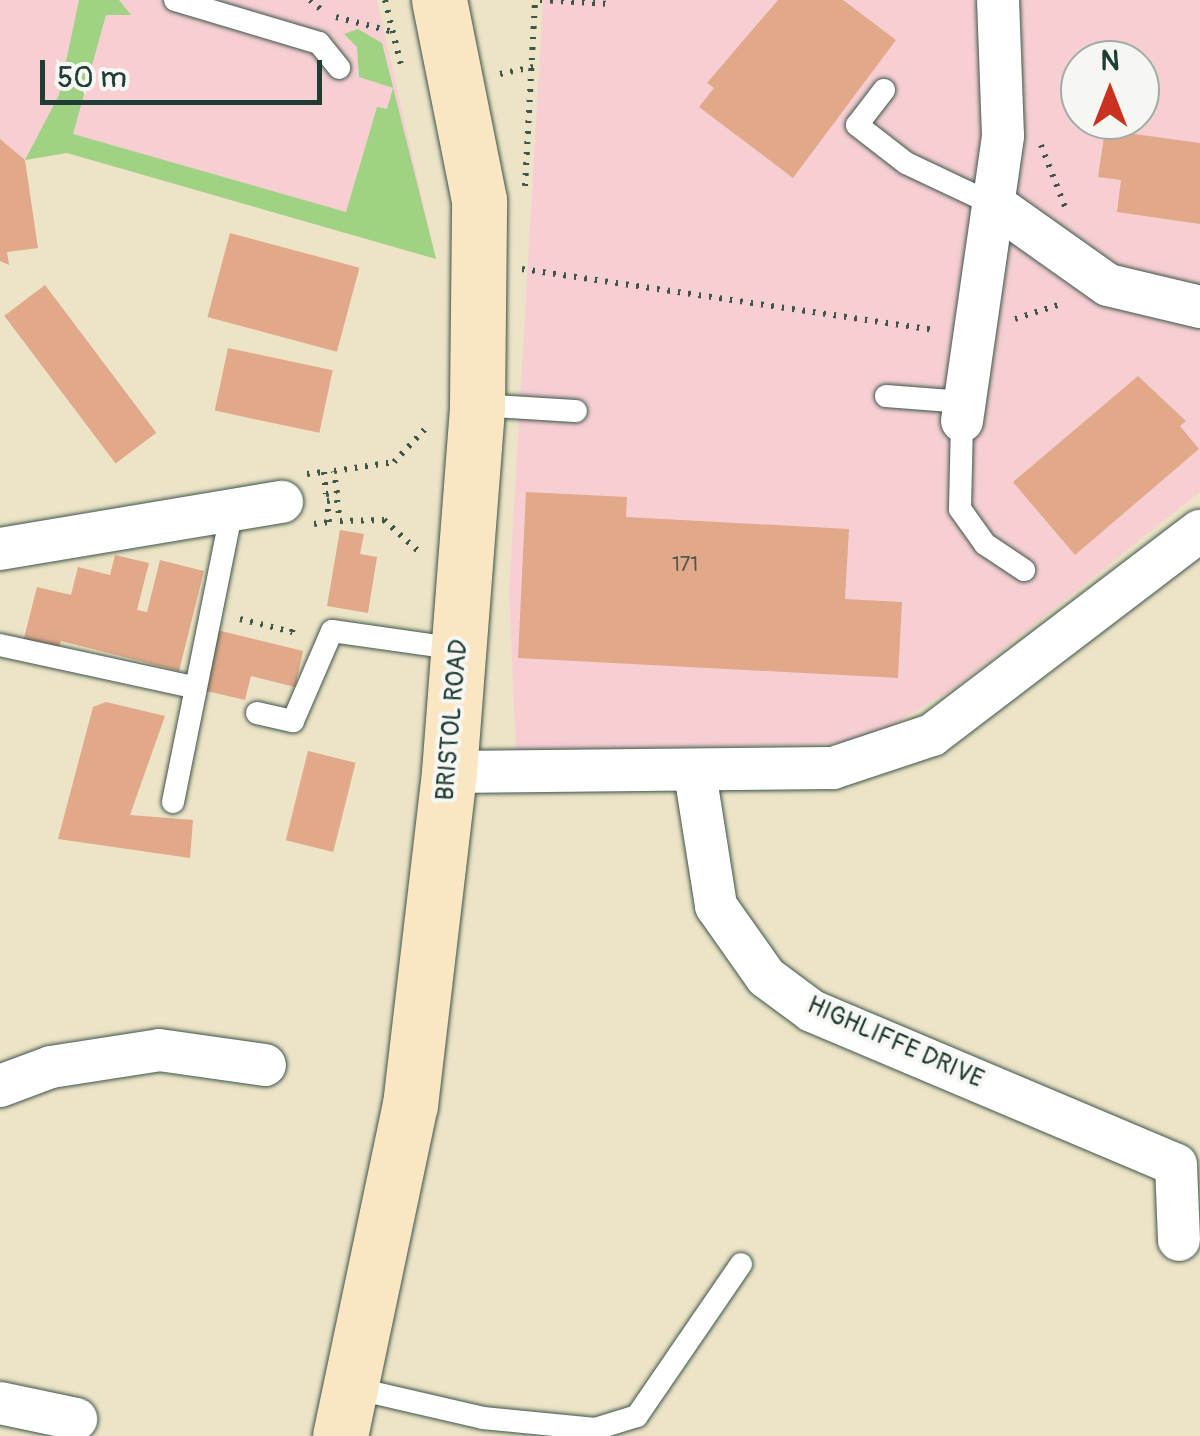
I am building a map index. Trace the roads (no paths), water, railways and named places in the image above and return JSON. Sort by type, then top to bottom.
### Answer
[{"type":"main road","name":"BRISTOL ROAD","points":[[344,1411],[410,1105],[450,772],[478,406],[479,200],[439,0]]},
{"type":"street","points":[[963,411],[970,335],[996,205],[998,0]]},
{"type":"street","points":[[996,205],[1108,285],[1200,306]]},
{"type":"street","points":[[0,549],[185,498],[232,509],[282,502]]},
{"type":"street","points":[[450,772],[695,774],[833,768],[932,735],[1200,530]]},
{"type":"street","name":"HIGHLIFFE DRIVE","points":[[695,774],[716,906],[766,976],[812,1010],[1185,1156],[1179,1240]]},
{"type":"street","points":[[0,1086],[51,1066],[160,1050],[265,1065]]},
{"type":"street","points":[[14,1417],[76,1419]]},
{"type":"lane","points":[[175,0],[319,42],[339,68]]},
{"type":"lane","points":[[884,90],[857,125],[906,163],[996,205]]},
{"type":"lane","points":[[886,396],[963,411],[960,509],[985,544],[1024,570]]},
{"type":"lane","points":[[478,406],[576,410]]},
{"type":"lane","points":[[174,802],[192,687],[232,509]]},
{"type":"lane","points":[[257,713],[293,721],[332,631],[459,650]]},
{"type":"lane","points":[[0,644],[192,687]]},
{"type":"lane","points":[[344,1411],[595,1429],[637,1416],[741,1264]]}]
